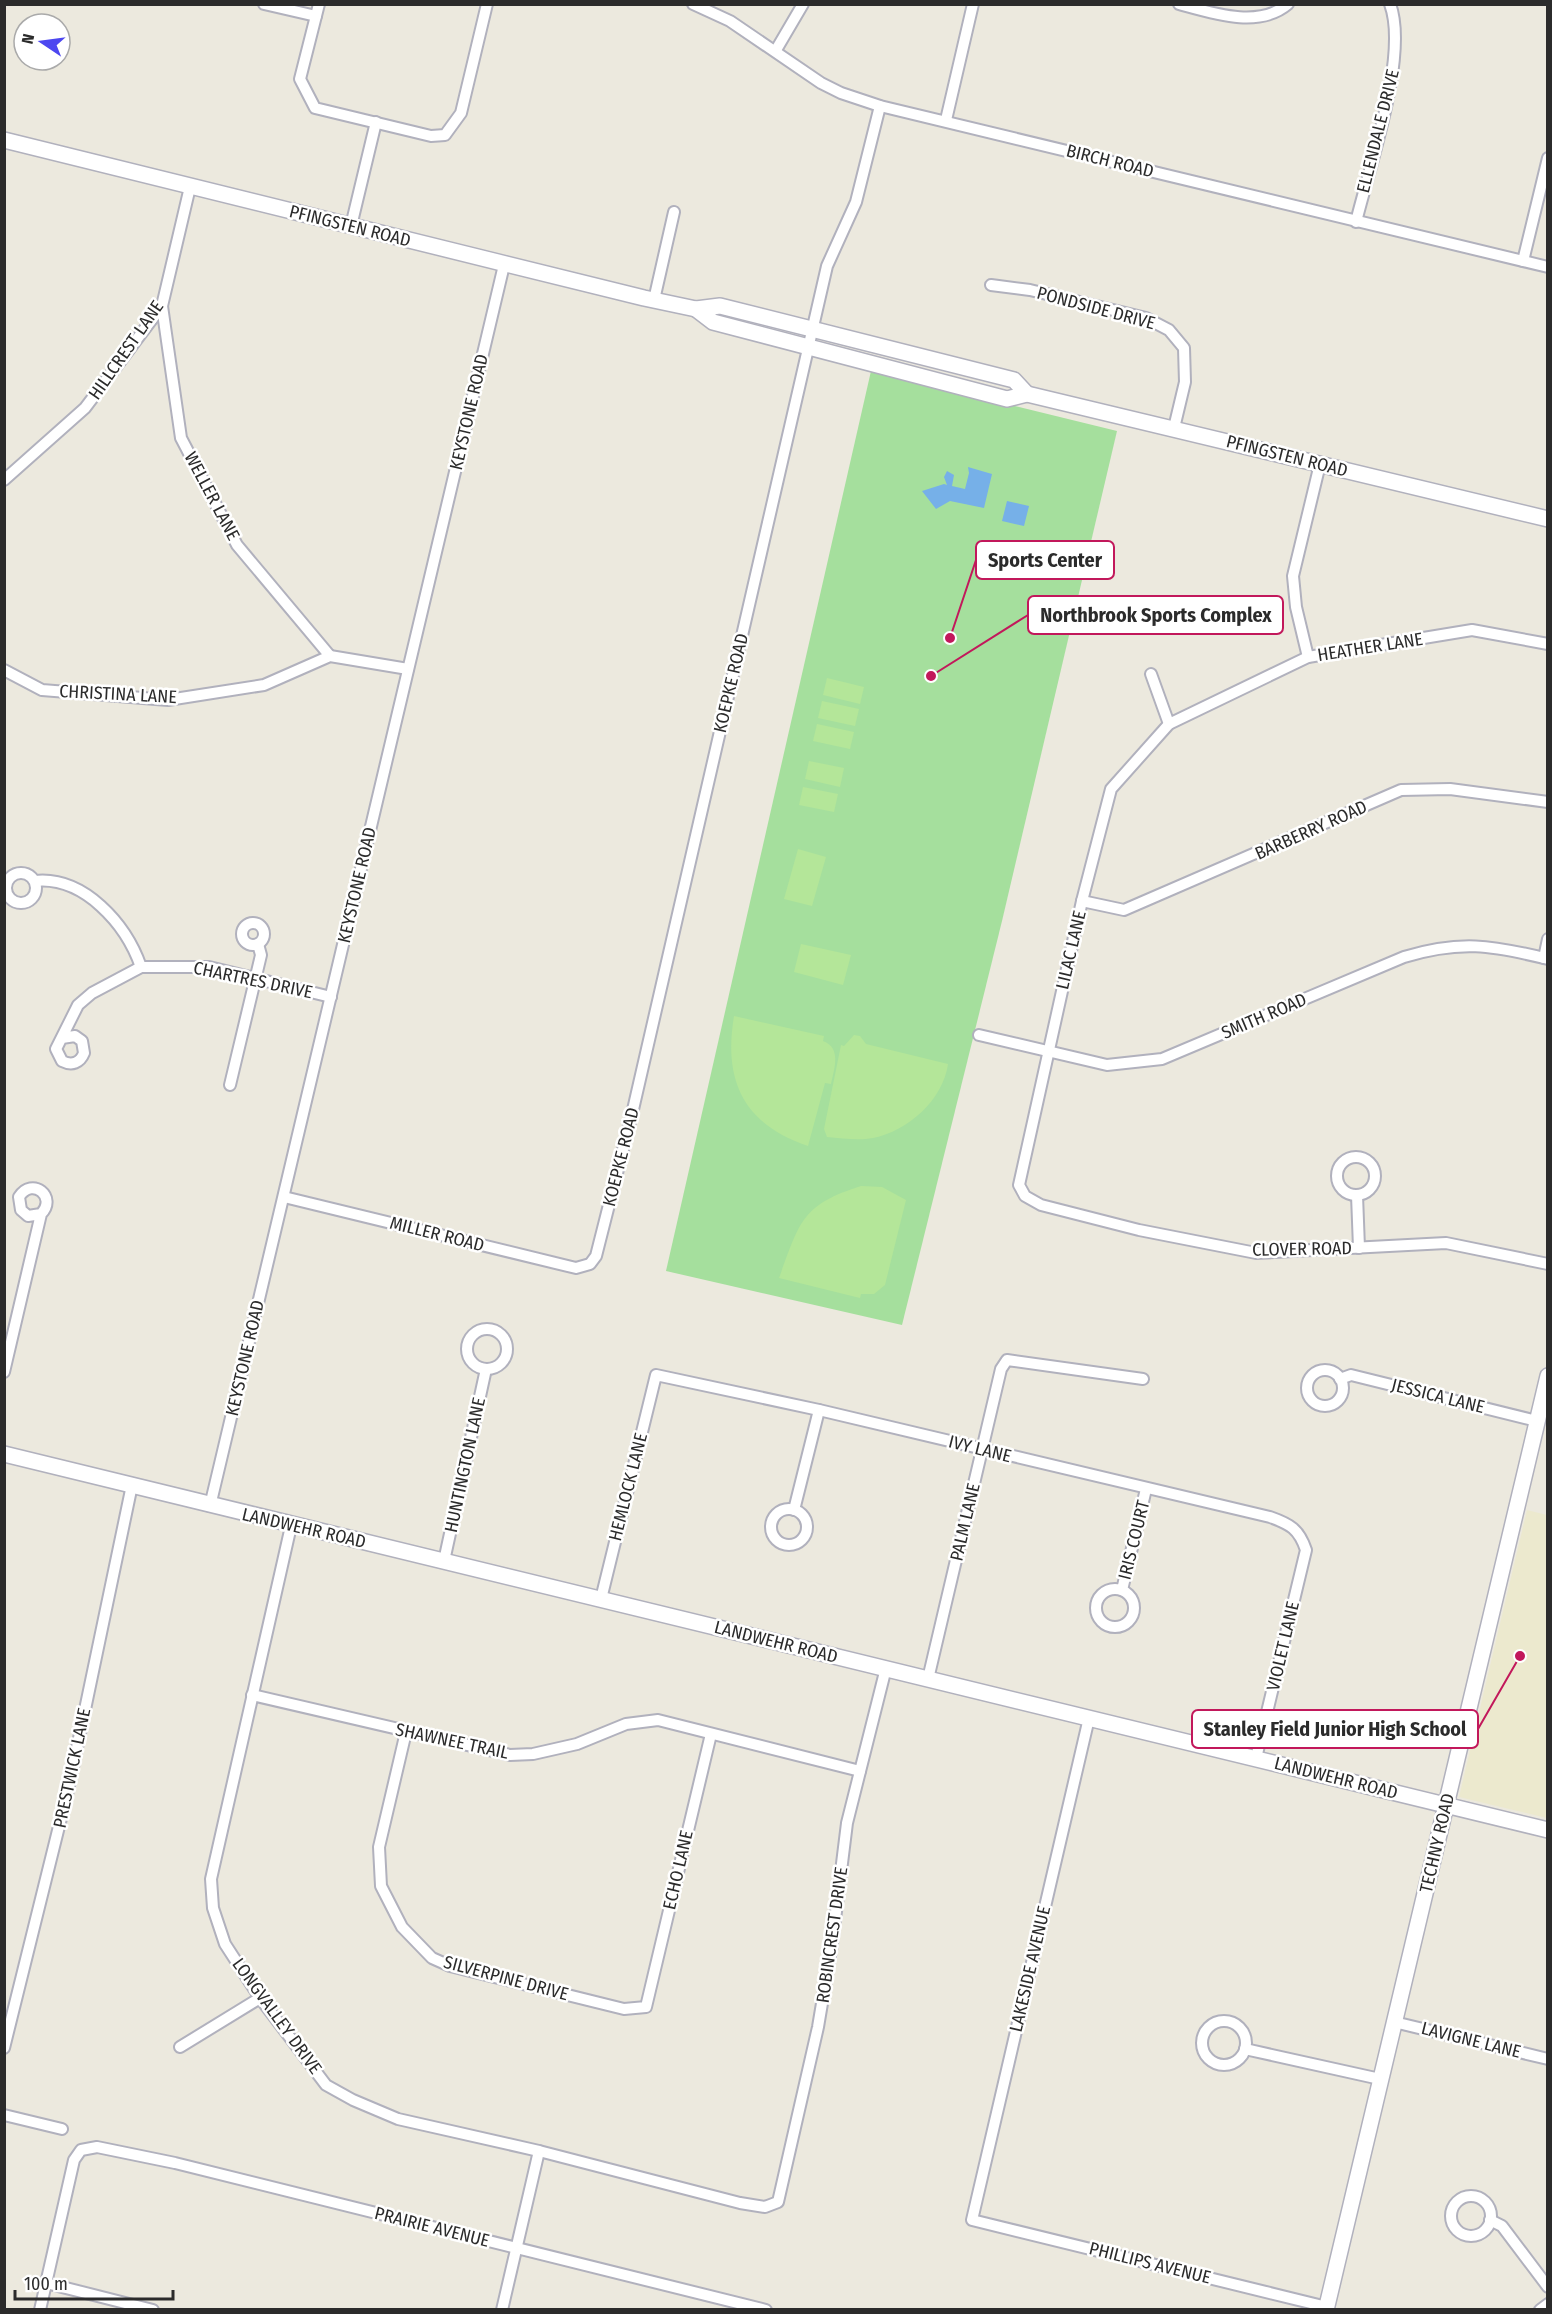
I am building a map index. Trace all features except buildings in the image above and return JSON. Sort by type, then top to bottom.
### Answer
[{"type":"main road","name":"PFINGSTEN ROAD","points":[[4,140],[504,265],[696,309],[720,306],[903,350],[1014,380],[1026,394]]},
{"type":"main road","name":"PFINGSTEN ROAD","points":[[696,309],[713,322],[1007,399],[1026,394],[1548,519]]},
{"type":"main road","points":[[898,370],[903,350]]},
{"type":"main road","name":"TECHNY ROAD","points":[[1326,2308],[1548,1376]]},
{"type":"main road","name":"LANDWEHR ROAD","points":[[4,1454],[291,1526],[444,1561],[1548,1830]]},
{"type":"street","points":[[264,4],[318,10],[300,79],[315,108],[431,136],[445,135],[461,113],[487,4]]},
{"type":"street","name":"BIRCH ROAD","points":[[693,4],[730,21],[821,82],[842,93],[879,106],[946,120],[1356,222],[1548,267]]},
{"type":"street","points":[[776,50],[803,4]]},
{"type":"street","points":[[946,120],[973,4]]},
{"type":"street","points":[[1179,4],[1213,13],[1259,18],[1288,4]]},
{"type":"street","name":"ELLENDALE DRIVE","points":[[1356,222],[1395,64],[1396,20],[1390,4]]},
{"type":"street","name":"KOEPKE ROAD","points":[[590,1264],[598,1250],[632,1114],[827,266],[856,202],[879,106]]},
{"type":"street","points":[[351,226],[376,122]]},
{"type":"street","points":[[1522,261],[1548,158]]},
{"type":"street","name":"HILLCREST LANE","points":[[4,480],[85,408],[162,306],[190,187]]},
{"type":"street","points":[[654,300],[674,212]]},
{"type":"street","name":"KEYSTONE ROAD","points":[[210,1506],[504,265]]},
{"type":"street","name":"PONDSIDE DRIVE","points":[[990,285],[1030,290],[1146,318],[1169,330],[1184,348],[1185,382],[1174,428]]},
{"type":"street","name":"WELLER LANE","points":[[162,306],[181,438],[237,545],[330,656]]},
{"type":"street","points":[[1308,657],[1296,607],[1293,576],[1320,464]]},
{"type":"street","name":"HEATHER LANE","points":[[1169,724],[1308,657],[1472,630],[1548,644]]},
{"type":"street","points":[[330,656],[408,669]]},
{"type":"street","name":"CHRISTINA LANE","points":[[4,670],[42,690],[168,700],[264,685],[330,656]]},
{"type":"street","points":[[1151,674],[1169,724]]},
{"type":"street","name":"LILAC LANE","points":[[1025,1196],[1019,1185],[1021,1167],[1082,901],[1111,789],[1169,724]]},
{"type":"street","name":"BARBERRY ROAD","points":[[1082,901],[1124,910],[1401,790],[1450,789],[1548,802]]},
{"type":"street","points":[[35,881],[50,880],[70,886],[96,902],[118,924],[136,952],[141,967]]},
{"type":"street","points":[[1546,958],[1548,939]]},
{"type":"street","points":[[230,1085],[261,955],[258,944]]},
{"type":"street","name":"SMITH ROAD","points":[[979,1035],[1107,1065],[1162,1059],[1404,957],[1433,948],[1455,945],[1505,948],[1546,958]]},
{"type":"street","name":"CHARTRES DRIVE","points":[[62,1038],[78,1005],[92,993],[141,967],[209,967],[331,997]]},
{"type":"street","points":[[1357,1195],[1359,1248]]},
{"type":"street","name":"CLOVER ROAD","points":[[1025,1196],[1041,1205],[1139,1230],[1256,1253],[1446,1243],[1548,1264]]},
{"type":"street","name":"MILLER ROAD","points":[[284,1197],[576,1268],[590,1264]]},
{"type":"street","points":[[4,1372],[41,1214]]},
{"type":"street","name":"PALM LANE","points":[[928,1679],[1001,1369],[1007,1360],[1143,1379]]},
{"type":"street","name":"HUNTINGTON LANE","points":[[444,1561],[486,1369]]},
{"type":"street","name":"IVY LANE","points":[[656,1375],[819,1410],[1270,1517],[1290,1524],[1300,1533]]},
{"type":"street","name":"HEMLOCK LANE","points":[[601,1599],[656,1375]]},
{"type":"street","name":"JESSICA LANE","points":[[1340,1379],[1351,1375],[1537,1421]]},
{"type":"street","points":[[794,1510],[819,1410]]},
{"type":"street","name":"PRESTWICK LANE","points":[[4,2048],[69,1786],[132,1485]]},
{"type":"street","name":"IRIS COURT","points":[[1122,1590],[1146,1489]]},
{"type":"street","name":"LONGVALLEY DRIVE","points":[[291,1526],[213,1863],[211,1896],[222,1938],[260,1998],[326,2085],[353,2100],[398,2119],[539,2151],[740,2203],[765,2207],[778,2202]]},
{"type":"street","name":"VIOLET LANE","points":[[1256,1758],[1305,1550],[1300,1533]]},
{"type":"street","name":"ROBINCREST DRIVE","points":[[778,2202],[818,2027],[848,1823],[886,1668]]},
{"type":"street","name":"SHAWNEE TRAIL","points":[[252,1695],[510,1755],[533,1755],[566,1747],[626,1724],[658,1720],[860,1771]]},
{"type":"street","name":"LAKESIDE AVENUE","points":[[972,2220],[1089,1718]]},
{"type":"street","name":"SILVERPINE DRIVE","points":[[406,1732],[379,1847],[381,1886],[402,1927],[432,1958],[450,1966],[624,2009],[646,2007]]},
{"type":"street","name":"ECHO LANE","points":[[646,2007],[711,1734]]},
{"type":"street","points":[[180,2047],[260,1998]]},
{"type":"street","points":[[1221,2022],[1232,2023],[1244,2033],[1245,2049],[1235,2062],[1219,2064],[1206,2055],[1203,2039],[1212,2026],[1221,2022]]},
{"type":"street","name":"LAVIGNE LANE","points":[[1394,2022],[1548,2059]]},
{"type":"street","points":[[1245,2049],[1380,2079]]},
{"type":"street","points":[[4,2115],[62,2129]]},
{"type":"street","name":"PRAIRIE AVENUE","points":[[46,2283],[74,2160],[81,2151],[97,2146],[175,2163],[766,2310]]},
{"type":"street","points":[[502,2310],[539,2151]]},
{"type":"street","name":"PHILLIPS AVENUE","points":[[972,2220],[1326,2308]]},
{"type":"street","points":[[1490,2220],[1502,2226],[1548,2287]]},
{"type":"street","points":[[40,2310],[46,2283],[153,2310]]},
{"type":"street","points":[[1540,2310],[1548,2304]]},
{"type":"shaded area","points":[[1527,1510],[1547,1515],[1547,1818],[1459,1797]]},
{"type":"green space","points":[[871,371],[1117,431],[1002,921],[902,1325],[666,1271]]},
{"type":"green space","points":[[827,678],[864,687],[860,704],[823,695]]},
{"type":"green space","points":[[822,701],[859,709],[855,726],[818,718]]},
{"type":"green space","points":[[817,724],[854,732],[850,749],[813,741]]},
{"type":"green space","points":[[809,761],[844,768],[840,787],[805,779]]},
{"type":"green space","points":[[803,787],[838,794],[834,812],[799,805]]},
{"type":"green space","points":[[798,849],[826,857],[812,906],[784,899]]},
{"type":"green space","points":[[801,944],[851,955],[843,985],[794,972]]},
{"type":"green space","points":[[734,1016],[824,1036],[823,1041],[833,1049],[835,1066],[831,1084],[825,1083],[808,1146],[768,1126],[743,1098],[732,1061],[731,1040]]},
{"type":"green space","points":[[854,1035],[860,1036],[866,1044],[948,1064],[945,1077],[939,1090],[922,1112],[899,1129],[867,1139],[827,1137],[824,1129],[841,1045],[844,1046]]},
{"type":"green space","points":[[861,1186],[882,1187],[906,1200],[885,1285],[874,1294],[861,1294],[860,1298],[779,1278],[798,1229],[805,1218],[826,1201]]},
{"type":"water","points":[[968,467],[992,474],[984,508],[950,501],[936,509],[922,491],[947,485],[944,477],[947,471],[954,475],[952,486],[965,489],[969,473]]},
{"type":"water","points":[[1007,501],[1029,506],[1024,526],[1002,521]]},
{"type":"place","name":"Sports Center","points":[[950,638]]},
{"type":"place","name":"Northbrook Sports Complex","points":[[931,676]]},
{"type":"place","name":"Stanley Field Junior High School","points":[[1520,1656]]}]
